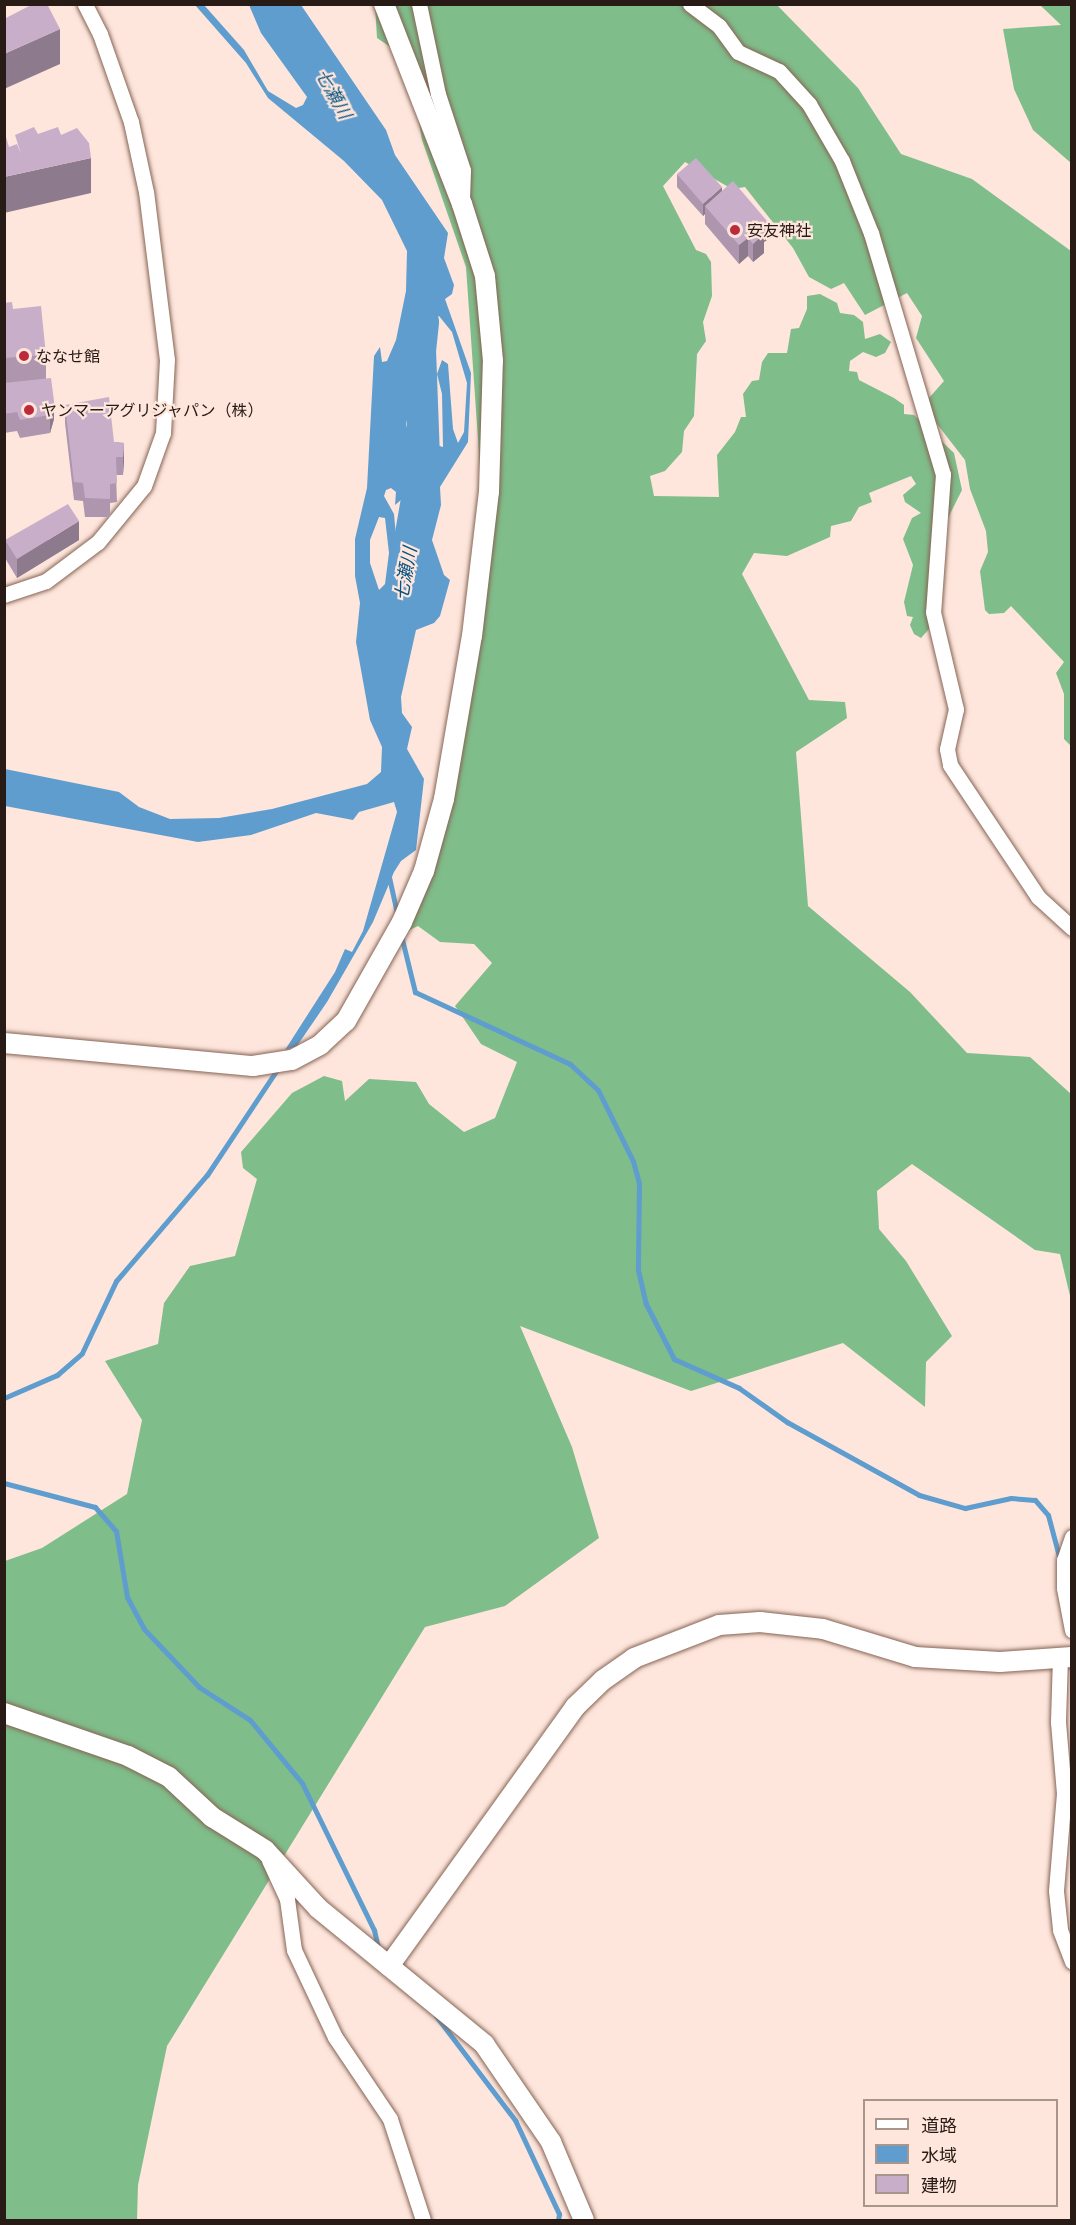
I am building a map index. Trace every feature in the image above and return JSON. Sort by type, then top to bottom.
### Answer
[{"type":"street","points":[[4,595],[46,581],[98,542],[144,486],[163,433],[167,360],[146,192],[131,122],[100,34],[85,4]]},
{"type":"street","points":[[4,1043],[273,1065],[301,1056],[329,1039],[361,998],[411,902],[432,848],[472,636],[490,481],[493,361],[484,276],[462,204],[384,4]]},
{"type":"street","points":[[419,4],[438,94],[463,170],[462,204]]},
{"type":"street","points":[[690,4],[719,26],[738,52],[779,71],[809,104],[842,161],[871,233],[943,474],[933,612],[941,657],[955,698],[955,720],[947,749],[950,765],[1038,897],[1071,928]]},
{"type":"street","points":[[1071,1537],[1064,1560],[1064,1588],[1071,1630]]},
{"type":"street","points":[[389,1966],[575,1707],[603,1680],[633,1658],[719,1625],[759,1622],[823,1629],[915,1657],[1000,1662],[1066,1657],[1058,1722],[1064,1817],[1057,1856],[1056,1891],[1060,1930],[1071,1962]]},
{"type":"street","points":[[4,1713],[128,1756],[169,1777],[212,1817],[265,1850],[318,1908],[484,2044],[551,2142],[584,2220]]},
{"type":"street","points":[[265,1850],[287,1899],[294,1950],[335,2037],[390,2119],[423,2220]]},
{"type":"green space","points":[[375,5],[777,5],[858,88],[901,154],[972,179],[1071,251],[1071,746],[1064,739],[1064,694],[1056,673],[1064,662],[1011,606],[1004,613],[989,614],[985,610],[980,571],[988,552],[986,531],[970,489],[965,460],[930,415],[929,398],[944,381],[916,338],[922,316],[907,293],[865,315],[844,283],[831,289],[809,277],[793,248],[745,187],[732,189],[685,162],[663,186],[696,250],[706,254],[711,262],[712,296],[703,322],[706,341],[697,354],[694,416],[684,431],[682,452],[665,471],[650,476],[654,496],[719,497],[717,455],[735,432],[741,417],[746,417],[743,394],[752,381],[759,380],[762,362],[768,353],[787,353],[791,329],[799,328],[807,309],[807,296],[820,294],[837,303],[840,313],[854,315],[863,322],[865,339],[880,334],[891,342],[885,353],[876,357],[863,352],[850,361],[849,371],[857,372],[859,380],[904,405],[904,414],[914,415],[954,453],[962,490],[942,530],[929,629],[921,638],[914,634],[910,625],[913,617],[907,616],[904,602],[913,565],[903,539],[912,518],[921,513],[905,502],[903,495],[916,484],[911,476],[869,493],[872,502],[859,507],[851,521],[831,526],[830,537],[787,556],[754,553],[742,574],[809,700],[845,702],[847,718],[796,752],[808,906],[910,992],[967,1053],[1030,1057],[1071,1094],[1071,1300],[1060,1254],[1035,1250],[912,1164],[877,1191],[879,1229],[906,1261],[952,1336],[926,1362],[925,1407],[843,1343],[691,1391],[520,1326],[572,1447],[599,1538],[505,1606],[425,1627],[167,2046],[138,2185],[137,2220],[5,2220],[5,1561],[42,1548],[127,1494],[142,1420],[105,1361],[158,1344],[164,1303],[190,1266],[235,1256],[257,1179],[243,1168],[241,1152],[292,1093],[324,1076],[342,1081],[345,1101],[369,1079],[416,1082],[429,1104],[464,1132],[495,1118],[517,1062],[481,1044],[455,1006],[492,963],[474,944],[440,942],[418,926],[399,935],[441,818],[481,482],[466,267],[422,140],[408,59],[377,38]]},
{"type":"green space","points":[[1040,5],[1071,5],[1071,163],[1033,130],[1014,89],[1003,29],[1061,25]]},
{"type":"water","points":[[195,5],[204,5],[244,50],[268,91],[296,108],[303,105],[307,97],[261,33],[249,5],[301,5],[386,130],[395,155],[448,233],[444,258],[454,285],[452,294],[445,299],[471,373],[468,442],[440,487],[441,505],[432,540],[444,575],[450,580],[440,616],[434,623],[416,630],[401,697],[402,713],[412,727],[407,749],[424,779],[416,850],[401,861],[394,872],[373,922],[327,1002],[297,1046],[285,1050],[335,972],[345,949],[352,952],[363,931],[397,812],[394,802],[359,812],[353,820],[316,813],[251,835],[198,842],[5,806],[5,769],[119,792],[139,807],[170,819],[219,818],[272,809],[367,784],[381,772],[382,747],[370,720],[356,642],[360,603],[355,576],[355,539],[367,488],[374,356],[380,347],[382,362],[387,361],[396,340],[406,291],[407,251],[382,200],[344,161],[268,98],[246,63]],"holes":[[[439,316],[452,332],[467,383],[464,432],[458,443],[453,429],[448,364],[442,360],[437,374],[442,394],[443,447],[419,440],[408,432],[406,424],[424,341],[431,321]],[[391,488],[396,492],[395,505],[401,500],[406,504],[416,554],[409,620],[403,614],[394,514],[384,496],[386,490]],[[379,517],[385,518],[389,553],[385,584],[379,590],[370,563],[370,540]]]},
{"type":"building","points":[[33,4],[47,4],[60,29],[4,54],[4,19]]},
{"type":"building","points":[[34,127],[38,134],[58,127],[61,135],[77,128],[89,143],[91,158],[4,177],[4,138],[6,137],[9,147],[17,144],[21,154],[15,135]]},
{"type":"building","points":[[696,158],[722,187],[703,204],[677,174]]},
{"type":"building","points":[[733,181],[767,221],[759,228],[764,234],[753,244],[748,238],[739,245],[705,206]]},
{"type":"building","points":[[12,302],[13,309],[41,306],[46,355],[4,358],[4,303]]},
{"type":"building","points":[[51,378],[54,401],[50,415],[20,420],[17,412],[4,414],[4,383]]},
{"type":"building","points":[[109,397],[114,442],[124,443],[123,457],[116,457],[117,483],[110,484],[110,499],[85,498],[83,483],[74,482],[65,405]]},
{"type":"building","points":[[68,504],[79,521],[17,559],[5,540]]},
{"type":"waterway","name":"七瀬川","points":[[393,638],[424,458],[420,351],[423,322]]},
{"type":"waterway","points":[[389,877],[398,918]]},
{"type":"waterway","points":[[401,935],[415,992],[570,1064],[598,1090],[633,1161],[639,1183],[638,1270],[646,1304],[674,1359],[739,1388],[787,1422],[919,1495],[965,1508],[1011,1498],[1035,1500],[1048,1515],[1060,1560]]},
{"type":"waterway","points":[[4,1398],[57,1375],[82,1353],[116,1281],[207,1175],[278,1068]]},
{"type":"waterway","points":[[4,1483],[95,1507],[116,1531],[127,1597],[144,1629],[199,1687],[250,1720],[302,1783],[374,1930],[378,1947]]},
{"type":"waterway","points":[[436,2016],[515,2120],[559,2214],[558,2220]]},
{"type":"place","name":"安友神社","points":[[735,230]]},
{"type":"place","name":"ななせ館","points":[[24,356]]},
{"type":"place","name":"ヤンマーアグリジャパン（株）","points":[[29,410]]}]
